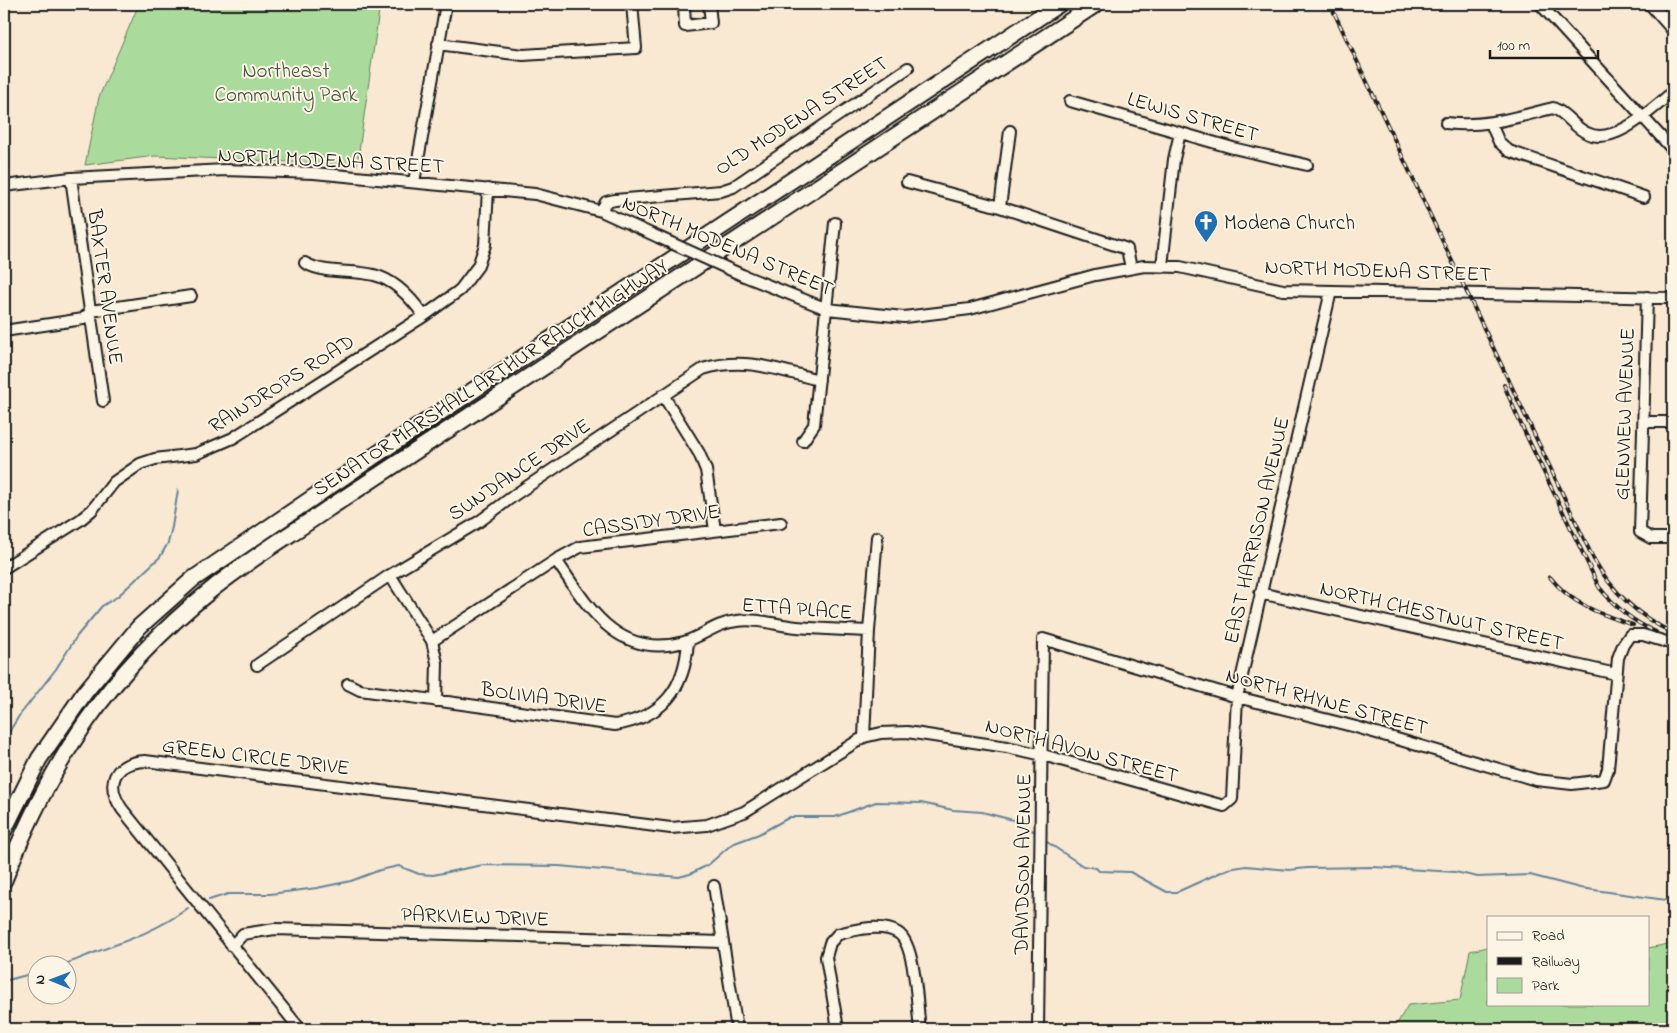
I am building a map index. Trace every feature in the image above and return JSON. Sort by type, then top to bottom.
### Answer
[{"type":"highway","name":"SENATOR MARSHALL ARTHUR RAUCH HIGHWAY","points":[[4,830],[39,759],[85,692],[139,627],[193,578],[389,446],[1059,4]]},
{"type":"highway","name":"SENATOR MARSHALL ARTHUR RAUCH HIGHWAY","points":[[4,880],[23,832],[45,785],[94,709],[162,631],[211,590],[322,513],[1096,4]]},
{"type":"main road","points":[[1651,4],[1673,29]]},
{"type":"street","points":[[414,182],[446,4]]},
{"type":"street","points":[[438,44],[523,55],[636,48],[632,4]]},
{"type":"street","points":[[684,4],[685,26],[711,23],[709,4]]},
{"type":"street","points":[[1540,4],[1644,115],[1673,150]]},
{"type":"street","name":"OLD MODENA STREET","points":[[601,211],[606,202],[615,200],[721,191],[733,187],[908,68]]},
{"type":"street","points":[[1446,123],[1467,126],[1492,124],[1553,108],[1562,111],[1579,129],[1589,134],[1602,136],[1624,129],[1673,92]]},
{"type":"street","name":"LEWIS STREET","points":[[1070,101],[1180,133],[1307,166]]},
{"type":"street","points":[[1492,124],[1499,142],[1516,154],[1644,197]]},
{"type":"street","points":[[1000,207],[1010,131]]},
{"type":"street","points":[[1162,266],[1174,159],[1180,133]]},
{"type":"street","name":"NORTH MODENA STREET","points":[[4,186],[71,178],[225,170],[286,171],[488,189],[560,199],[601,211],[742,275],[826,310],[904,317],[970,309],[1096,275],[1130,268],[1162,266],[1207,272],[1262,287],[1332,292],[1673,298]]},
{"type":"street","name":"BAXTER AVENUE","points":[[71,178],[103,401]]},
{"type":"street","points":[[907,182],[1000,207],[1127,249],[1130,268]]},
{"type":"street","name":"RAINDROPS ROAD","points":[[4,568],[80,520],[92,510],[114,482],[140,464],[154,458],[196,454],[233,438],[424,316],[460,290],[478,266],[485,246],[488,189]]},
{"type":"street","points":[[803,441],[814,424],[835,223]]},
{"type":"street","points":[[306,263],[315,269],[375,275],[397,286],[424,316]]},
{"type":"street","name":"EAST HARRISON AVENUE","points":[[1224,806],[1232,799],[1237,696],[1332,292]]},
{"type":"street","points":[[4,331],[83,319],[91,311],[191,296]]},
{"type":"street","name":"GLENVIEW AVENUE","points":[[1647,297],[1640,532],[1651,538],[1673,538]]},
{"type":"street","name":"SUNDANCE DRIVE","points":[[257,666],[390,575],[480,521],[516,494],[703,369],[739,362],[819,380]]},
{"type":"street","points":[[663,396],[699,453],[706,470],[715,530]]},
{"type":"street","points":[[1644,422],[1673,422]]},
{"type":"street","name":"CASSIDY DRIVE","points":[[432,641],[556,560],[580,547],[781,523]]},
{"type":"street","points":[[864,737],[869,631],[877,537]]},
{"type":"street","name":"ETTA PLACE","points":[[556,560],[583,600],[605,626],[619,635],[640,644],[662,646],[688,641],[716,625],[736,621],[757,620],[796,627],[869,631]]},
{"type":"street","points":[[390,575],[432,641],[437,663],[436,701]]},
{"type":"street","name":"NORTH CHESTNUT STREET","points":[[1260,593],[1616,674]]},
{"type":"street","points":[[1616,674],[1623,645],[1630,635],[1643,635],[1673,644]]},
{"type":"street","name":"NORTH RHYNE STREET","points":[[1043,639],[1536,780],[1572,784],[1604,780],[1611,750],[1616,674]]},
{"type":"street","name":"DAVIDSON AVENUE","points":[[1038,1029],[1043,639]]},
{"type":"street","name":"BOLIVIA DRIVE","points":[[348,684],[360,690],[596,724],[615,725],[634,722],[657,710],[677,687],[685,670],[688,641]]},
{"type":"street","name":"NORTH AVON STREET","points":[[714,824],[744,812],[864,737],[881,733],[907,732],[973,741],[1043,755],[1224,806]]},
{"type":"street","name":"GREEN CIRCLE DRIVE","points":[[300,1029],[115,799],[114,778],[119,770],[126,765],[134,761],[145,761],[671,828],[714,824]]},
{"type":"street","points":[[714,886],[737,1029]]},
{"type":"street","points":[[838,1029],[826,957],[830,943],[838,934],[870,928],[898,933],[906,941],[910,954],[920,1029]]},
{"type":"street","name":"PARKVIEW DRIVE","points":[[232,946],[243,934],[275,929],[722,942]]},
{"type":"green space","name":"Northeast Community Park","points":[[139,4],[380,4],[357,165],[155,156],[85,165],[99,97]]},
{"type":"green space","points":[[1673,943],[1673,1029],[1394,1029],[1408,1005],[1460,1000],[1470,951],[1487,947],[1487,1006],[1650,1006],[1650,948]]},
{"type":"waterway","points":[[4,740],[19,716],[56,669],[77,636],[102,606],[117,597],[160,557],[168,543],[178,490]]},
{"type":"waterway","points":[[209,900],[228,894],[270,894],[317,888],[351,881],[380,870],[399,866],[419,874],[433,875],[483,865],[559,866],[679,877],[708,865],[732,844],[759,834],[790,817],[835,817],[876,802],[921,803],[953,810],[982,812],[1013,820],[1037,833]]},
{"type":"waterway","points":[[1047,842],[1083,866],[1096,868],[1099,871],[1130,872],[1167,892],[1177,892],[1228,869],[1246,866],[1289,870],[1373,867],[1455,872],[1478,877],[1530,875],[1580,888],[1673,901]]},
{"type":"waterway","points":[[78,959],[144,933],[188,908]]},
{"type":"waterway","points":[[4,981],[28,975]]},
{"type":"railway","points":[[1330,4],[1593,558],[1608,582],[1627,602],[1648,619],[1673,633]]},
{"type":"railway","points":[[1504,385],[1599,587],[1625,613],[1656,632]]},
{"type":"railway","points":[[1550,577],[1577,602],[1633,625]]},
{"type":"place","name":"Modena Church","points":[[1206,243]]}]
